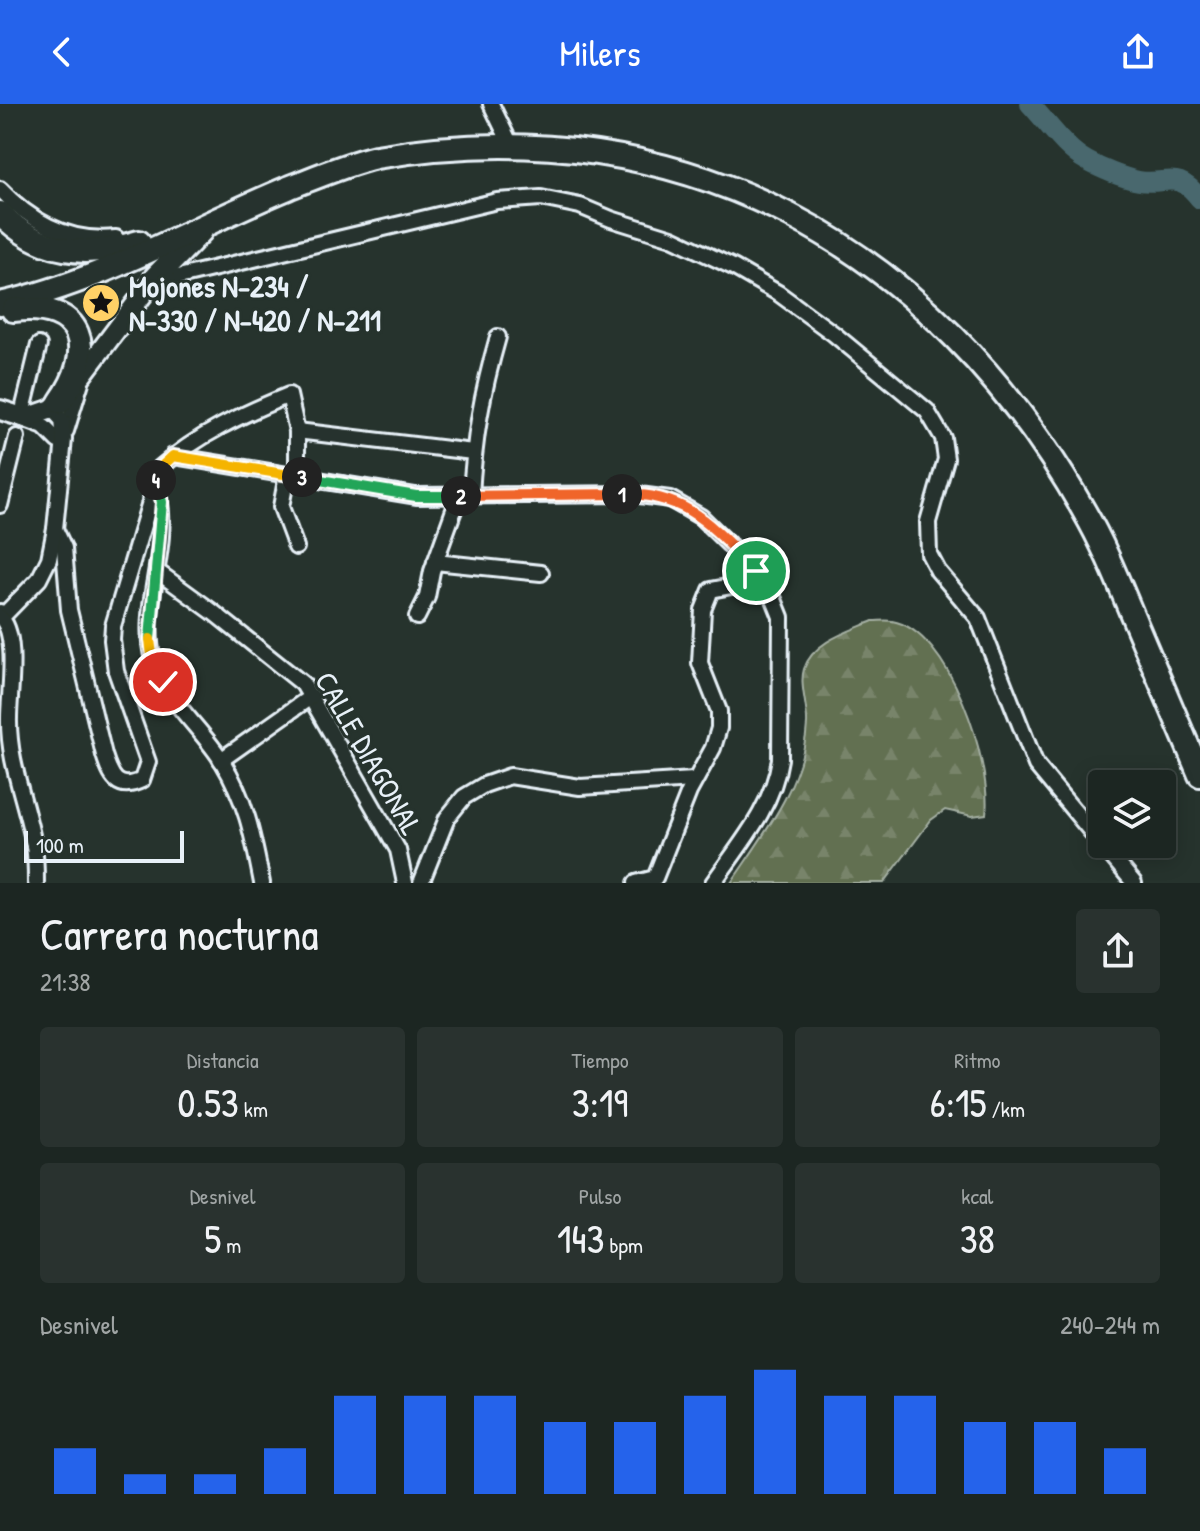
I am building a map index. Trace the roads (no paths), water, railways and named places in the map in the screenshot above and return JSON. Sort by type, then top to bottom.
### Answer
[{"type":"highway","points":[[0,304],[36,296],[97,273],[314,178],[372,158],[442,145],[508,139],[605,145],[706,171],[760,192],[817,223],[908,291],[975,356],[1014,401],[1086,514],[1200,775]]},
{"type":"highway","points":[[0,213],[28,236],[69,251],[105,251],[165,234],[183,234]]},
{"type":"highway","points":[[156,277],[211,222]]},
{"type":"highway","points":[[0,313],[40,309],[63,317],[76,330],[81,346],[81,362],[75,378],[56,405]]},
{"type":"main road","points":[[13,411],[34,417],[56,405],[156,277]]},
{"type":"street","points":[[491,104],[508,139]]},
{"type":"street","points":[[0,189],[26,213],[64,234],[92,239],[135,235],[147,239]]},
{"type":"street","points":[[156,277],[166,280],[497,201],[541,198],[580,206],[672,238],[778,293],[914,398],[936,425],[943,438],[946,459],[928,522],[929,554],[938,571],[978,618],[1036,765],[1134,883]]},
{"type":"street","points":[[417,617],[427,597],[435,562],[465,496],[481,397],[498,337]]},
{"type":"street","points":[[39,345],[13,411],[44,427],[61,443]]},
{"type":"street","points":[[61,443],[89,365]]},
{"type":"street","points":[[55,529],[64,548],[69,610],[104,755],[108,769],[123,785],[142,780],[148,762],[116,671],[112,640],[117,610],[160,468],[212,431],[289,395],[297,431],[292,476],[281,507],[296,547]]},
{"type":"street","points":[[36,883],[34,847],[10,742],[11,647],[8,628],[1,615],[32,587],[44,571],[55,529],[62,420],[56,405]]},
{"type":"street","points":[[297,431],[473,452]]},
{"type":"street","points":[[0,505],[17,437]]},
{"type":"street","points":[[173,456],[416,496],[632,494],[670,499],[701,517],[762,580],[771,592],[781,617],[780,759],[777,779],[763,810],[713,883]]},
{"type":"street","points":[[155,483],[162,502],[150,637],[156,669],[177,704],[221,760],[253,830],[262,883]]},
{"type":"street","points":[[435,562],[541,573]]},
{"type":"street","name":"CALLE DIAGONAL","points":[[158,572],[303,684],[398,850],[405,883]]},
{"type":"street","points":[[636,883],[655,878],[694,780],[708,758],[719,728],[719,711],[700,663],[703,610],[711,590],[762,580]]},
{"type":"street","points":[[221,760],[312,696]]},
{"type":"street","points":[[421,883],[447,818],[464,797],[484,785],[510,776],[580,787],[694,780]]},
{"type":"waterway","points":[[1030,104],[1064,142],[1087,161],[1139,181],[1178,181],[1200,199]]},
{"type":"place","name":"Mojones N-234 / N-330 / N-420 / N-211","points":[[101,303]]}]
